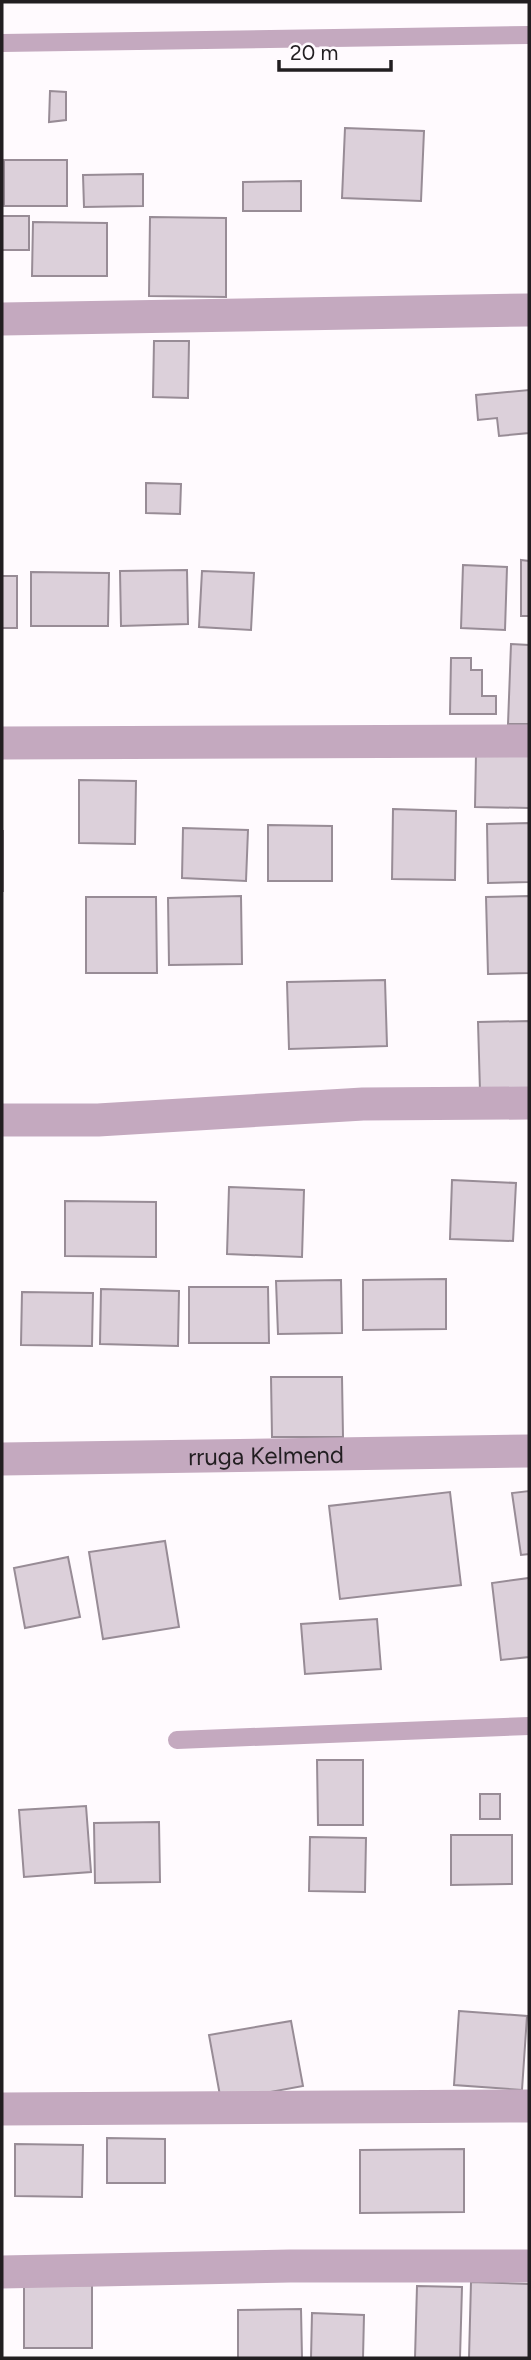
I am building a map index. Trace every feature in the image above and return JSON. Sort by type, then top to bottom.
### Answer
[{"type":"street","points":[[2,319],[529,310]]},
{"type":"street","points":[[2,743],[529,741]]},
{"type":"street","points":[[2,1119],[98,1119],[363,1104],[529,1103]]},
{"type":"street","name":"rruga Kelmend","points":[[2,1459],[529,1451]]},
{"type":"street","points":[[2,2109],[529,2106]]},
{"type":"street","points":[[2,2272],[290,2266],[529,2266]]},
{"type":"lane","points":[[2,43],[529,35]]},
{"type":"lane","points":[[177,1740],[529,1726]]},
{"type":"building","points":[[50,91],[66,92],[66,120],[49,122]]},
{"type":"building","points":[[345,128],[424,131],[421,201],[342,198]]},
{"type":"building","points":[[4,160],[67,160],[67,206],[4,206]]},
{"type":"building","points":[[143,174],[143,206],[84,207],[83,175]]},
{"type":"building","points":[[301,181],[301,211],[243,211],[243,182]]},
{"type":"building","points":[[2,216],[29,216],[29,250],[2,250]]},
{"type":"building","points":[[150,217],[226,218],[226,297],[149,296]]},
{"type":"building","points":[[33,222],[107,223],[107,276],[32,276]]},
{"type":"building","points":[[154,341],[189,341],[188,398],[153,397]]},
{"type":"building","points":[[529,390],[529,433],[499,436],[497,418],[478,420],[476,395]]},
{"type":"building","points":[[146,483],[181,484],[180,514],[146,513]]},
{"type":"building","points":[[521,560],[529,561],[529,616],[521,616]]},
{"type":"building","points":[[463,565],[507,567],[505,630],[461,628]]},
{"type":"building","points":[[187,570],[188,624],[121,626],[120,571]]},
{"type":"building","points":[[202,571],[254,573],[251,630],[199,627]]},
{"type":"building","points":[[31,572],[109,573],[108,626],[31,626]]},
{"type":"building","points":[[2,576],[17,576],[17,628],[2,628]]},
{"type":"building","points":[[511,644],[529,645],[529,724],[508,724]]},
{"type":"building","points":[[451,658],[471,658],[471,670],[482,670],[482,696],[496,696],[496,714],[450,714]]},
{"type":"building","points":[[476,754],[529,755],[529,808],[475,807]]},
{"type":"building","points":[[79,780],[136,781],[135,844],[79,843]]},
{"type":"building","points":[[393,809],[456,811],[455,880],[392,879]]},
{"type":"building","points":[[529,823],[529,882],[488,883],[487,824]]},
{"type":"building","points":[[268,825],[332,826],[332,881],[268,881]]},
{"type":"building","points":[[183,828],[248,830],[246,881],[182,878]]},
{"type":"building","points":[[3,831],[3,891],[2,891]]},
{"type":"building","points":[[241,896],[242,964],[169,965],[168,898]]},
{"type":"building","points":[[529,896],[529,973],[488,974],[486,897]]},
{"type":"building","points":[[86,897],[156,897],[157,973],[86,973]]},
{"type":"building","points":[[385,980],[387,1046],[289,1049],[287,982]]},
{"type":"building","points":[[529,1021],[529,1089],[480,1091],[478,1022]]},
{"type":"building","points":[[452,1180],[516,1183],[513,1241],[450,1239]]},
{"type":"building","points":[[229,1187],[304,1190],[302,1257],[227,1254]]},
{"type":"building","points":[[65,1201],[156,1202],[156,1257],[65,1256]]},
{"type":"building","points":[[446,1279],[446,1329],[363,1330],[363,1280]]},
{"type":"building","points":[[341,1280],[342,1333],[278,1334],[276,1281]]},
{"type":"building","points":[[189,1287],[268,1287],[269,1343],[189,1343]]},
{"type":"building","points":[[101,1289],[179,1291],[178,1346],[100,1344]]},
{"type":"building","points":[[22,1292],[93,1293],[92,1346],[21,1345]]},
{"type":"building","points":[[271,1377],[342,1377],[343,1437],[272,1437]]},
{"type":"building","points":[[529,1491],[529,1554],[521,1555],[512,1493]]},
{"type":"building","points":[[450,1492],[461,1585],[340,1599],[329,1506]]},
{"type":"building","points":[[165,1541],[179,1627],[103,1639],[89,1552]]},
{"type":"building","points":[[68,1557],[80,1617],[25,1628],[14,1568]]},
{"type":"building","points":[[529,1578],[529,1657],[501,1660],[492,1583]]},
{"type":"building","points":[[377,1619],[381,1669],[305,1674],[301,1624]]},
{"type":"building","points":[[317,1760],[363,1760],[363,1825],[318,1825]]},
{"type":"building","points":[[480,1794],[500,1794],[500,1819],[480,1819]]},
{"type":"building","points":[[86,1806],[91,1872],[24,1877],[19,1810]]},
{"type":"building","points":[[159,1822],[160,1882],[95,1883],[94,1823]]},
{"type":"building","points":[[451,1835],[512,1835],[512,1884],[451,1885]]},
{"type":"building","points":[[310,1837],[366,1838],[365,1892],[309,1891]]},
{"type":"building","points":[[459,2011],[527,2016],[522,2090],[454,2085]]},
{"type":"building","points":[[291,2021],[303,2086],[221,2101],[209,2035]]},
{"type":"building","points":[[107,2138],[165,2139],[165,2183],[107,2183]]},
{"type":"building","points":[[15,2144],[83,2145],[82,2197],[15,2196]]},
{"type":"building","points":[[464,2149],[464,2212],[360,2213],[360,2150]]},
{"type":"building","points":[[471,2282],[529,2284],[529,2358],[469,2358]]},
{"type":"building","points":[[92,2285],[92,2348],[24,2348],[24,2286]]},
{"type":"building","points":[[417,2286],[462,2287],[460,2358],[415,2358]]},
{"type":"building","points":[[301,2309],[302,2358],[238,2358],[238,2310]]},
{"type":"building","points":[[312,2313],[364,2315],[363,2358],[311,2358]]}]
